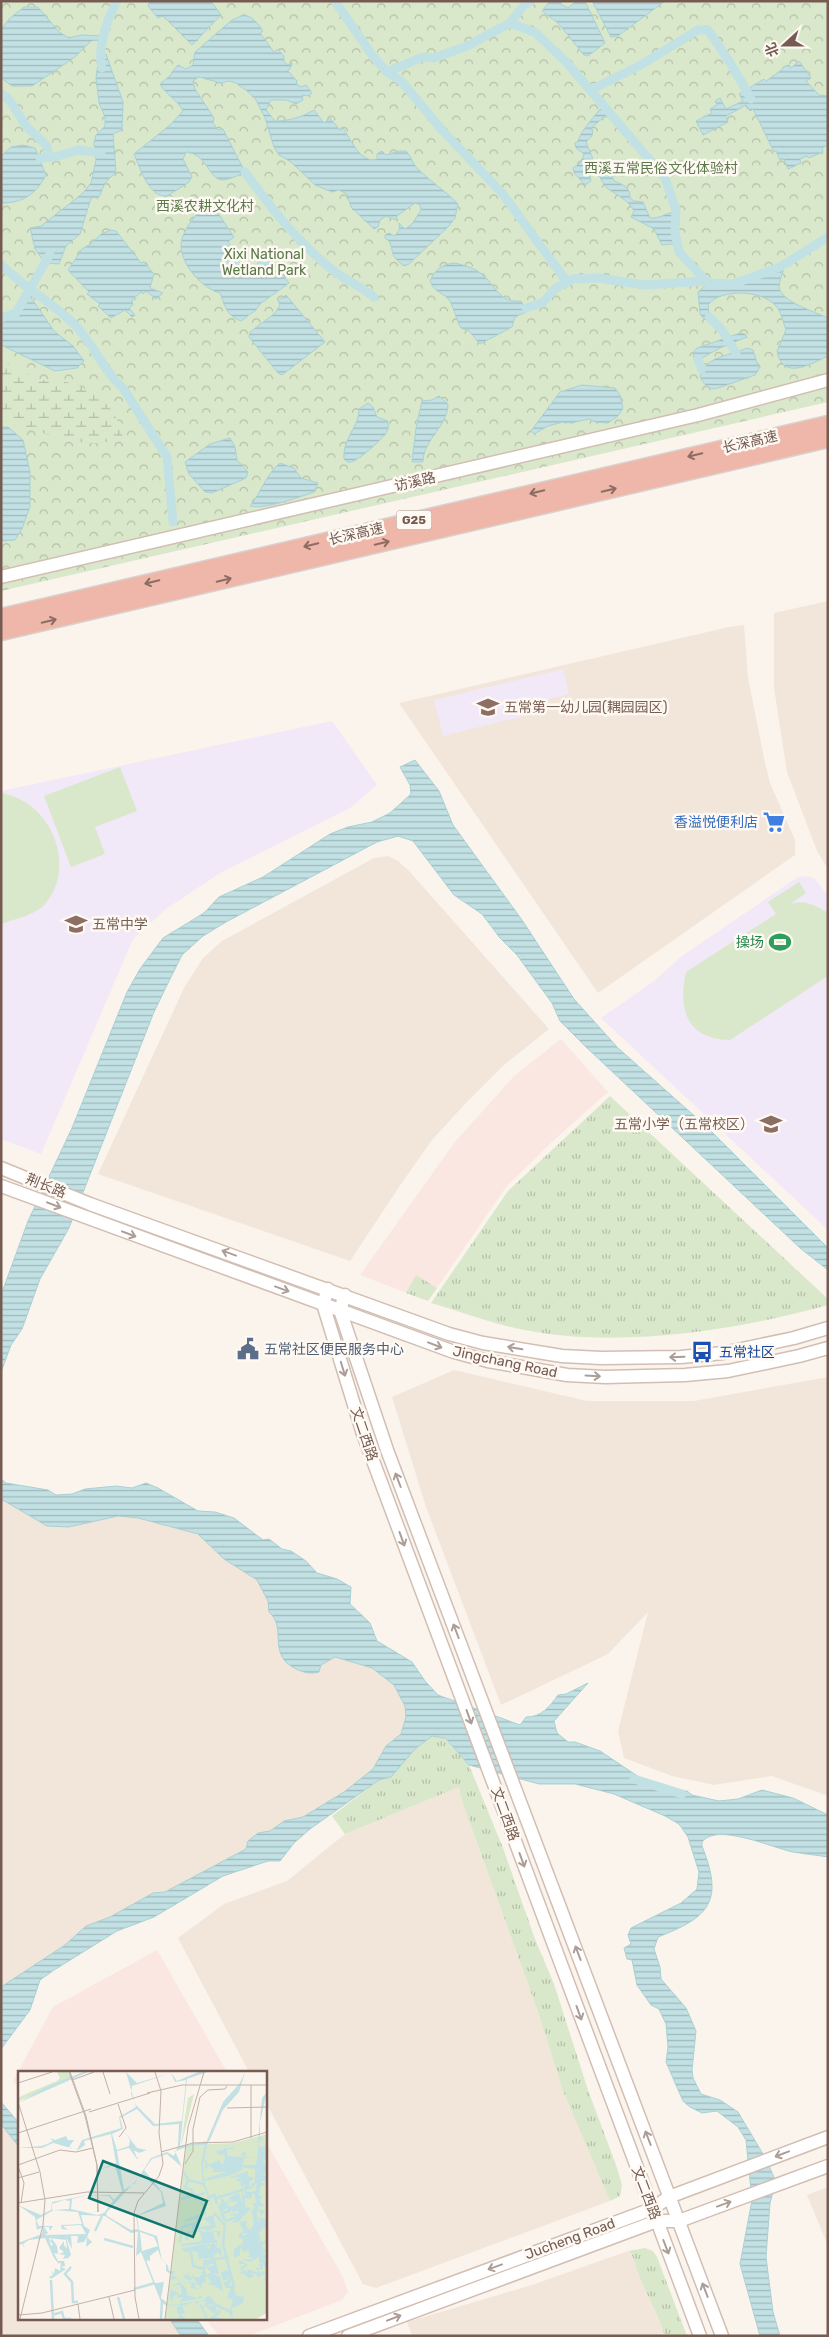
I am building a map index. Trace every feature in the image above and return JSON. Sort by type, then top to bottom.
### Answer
[{"type":"highway","name":"长深高速","points":[[1,618],[828,424]]},
{"type":"highway","name":"长深高速","points":[[1,632],[828,438]]},
{"type":"main road","name":"访溪路","points":[[1,577],[698,415],[792,392],[828,380]]},
{"type":"main road","name":"荆长路","points":[[1,1168],[90,1204]]},
{"type":"main road","name":"荆长路","points":[[1,1186],[84,1216]]},
{"type":"main road","name":"Jingchang Road","points":[[90,1204],[449,1334],[483,1343],[562,1356],[601,1358],[681,1357],[724,1353],[794,1338],[828,1328]]},
{"type":"main road","name":"Jingchang Road","points":[[84,1216],[454,1352],[488,1361],[567,1375],[605,1377],[685,1375],[728,1371],[828,1348]]},
{"type":"main road","points":[[323,1304],[328,1289]]},
{"type":"main road","points":[[340,1310],[344,1295]]},
{"type":"main road","name":"文二西路","points":[[323,1304],[363,1434],[700,2336]]},
{"type":"main road","name":"文二西路","points":[[340,1310],[387,1450],[722,2336]]},
{"type":"main road","name":"Jucheng Road","points":[[309,2336],[652,2209],[669,2197],[828,2137]]},
{"type":"main road","name":"Jucheng Road","points":[[348,2336],[657,2221],[678,2221],[828,2166]]},
{"type":"shaded area","points":[[828,601],[828,869],[817,851],[787,772],[774,688],[774,613]]},
{"type":"shaded area","points":[[744,625],[748,678],[764,758],[770,783],[795,840],[795,855],[598,993],[399,703]]},
{"type":"shaded area","name":"五常第一幼儿园(耦园园区)","points":[[563,669],[569,694],[538,702],[541,712],[443,736],[434,700]]},
{"type":"shaded area","name":"五常中学","points":[[332,721],[377,785],[350,808],[220,873],[166,909],[133,939],[41,1154],[1,1139],[1,791]]},
{"type":"shaded area","points":[[388,856],[398,861],[410,872],[549,1029],[504,1065],[432,1140],[350,1261],[98,1174],[184,988],[203,958],[222,941],[374,858]]},
{"type":"shaded area","name":"五常小学（五常校区）","points":[[807,876],[815,879],[828,896],[828,1230],[601,1018],[654,981],[682,956],[798,877]]},
{"type":"shaded area","points":[[561,1039],[608,1092],[553,1141],[506,1187],[428,1301],[360,1275],[454,1143],[514,1076]]},
{"type":"shaded area","points":[[454,1370],[587,1401],[694,1401],[828,1377],[828,1796],[772,1776],[714,1785],[672,1776],[624,1758],[618,1731],[648,1612],[608,1654],[501,1705],[426,1507],[392,1397]]},
{"type":"shaded area","points":[[1,1486],[58,1511],[151,1501],[279,1575],[428,1698],[393,1761],[260,1845],[1,1993]]},
{"type":"shaded area","points":[[459,1787],[461,1798],[538,2012],[563,2091],[610,2201],[376,2288],[363,2284],[266,2103],[266,2071],[248,2071],[178,1938],[224,1904],[287,1881],[345,1834]]},
{"type":"shaded area","points":[[157,1950],[226,2071],[18,2071],[53,2007]]},
{"type":"shaded area","points":[[18,2072],[18,2087],[13,2081]]},
{"type":"shaded area","points":[[1,2108],[18,2134],[18,2320],[181,2320],[189,2336],[1,2336]]},
{"type":"shaded area","points":[[266,2142],[343,2277],[348,2292],[342,2300],[248,2336],[219,2336],[207,2320],[266,2320]]},
{"type":"shaded area","points":[[828,2187],[828,2246],[807,2195]]},
{"type":"shaded area","points":[[628,2251],[635,2261],[638,2275],[647,2290],[665,2336],[412,2336],[407,2322],[532,2285]]},
{"type":"green space","name":"Xixi National Wetland Park","points":[[1,1],[828,1],[828,402],[1,591]]},
{"type":"green space","points":[[1,360],[46,381],[70,383],[98,396],[116,417],[123,437],[108,442],[78,442],[62,439],[1,420]]},
{"type":"green space","points":[[120,767],[137,811],[95,827],[105,854],[71,867],[44,796]]},
{"type":"green space","points":[[1,793],[18,798],[33,808],[45,821],[54,836],[59,870],[55,887],[42,907],[25,916],[1,924]]},
{"type":"green space","name":"操场","points":[[799,882],[806,893],[789,905],[804,902],[828,913],[828,976],[730,1040],[703,1034],[688,1020],[685,1010],[683,998],[686,972],[776,914],[768,902]]},
{"type":"green space","points":[[610,1096],[828,1299],[828,1305],[753,1323],[713,1330],[631,1337],[591,1337],[552,1334],[515,1328],[431,1303],[508,1191]]},
{"type":"green space","points":[[416,1275],[437,1288],[428,1301],[406,1293]]},
{"type":"green space","points":[[432,1736],[444,1738],[469,1765],[503,1848],[535,1939],[554,1984],[588,2090],[616,2165],[622,2185],[620,2196],[610,2201],[563,2091],[538,2012],[461,1798],[459,1787],[345,1834],[332,1816],[379,1780],[391,1777],[415,1749]]},
{"type":"green space","points":[[645,2248],[653,2251],[657,2257],[687,2336],[665,2336],[634,2260],[628,2251]]},
{"type":"water","points":[[150,1],[211,1],[221,15],[192,45],[163,16],[158,18],[148,6]]},
{"type":"water","points":[[550,1],[560,1],[562,5],[568,8],[575,2],[585,1],[605,43],[588,56],[584,55],[558,23],[542,11]]},
{"type":"water","points":[[592,1],[665,1],[618,36],[611,37]]},
{"type":"water","points":[[24,7],[38,7],[59,32],[69,38],[81,35],[104,36],[104,39],[91,41],[75,57],[32,86],[12,86],[1,78],[1,30],[9,19]]},
{"type":"water","points":[[244,15],[257,23],[263,31],[260,33],[274,52],[278,49],[284,56],[284,62],[288,65],[292,63],[288,71],[297,81],[296,84],[301,87],[306,85],[312,93],[308,96],[302,95],[303,100],[296,104],[286,100],[271,100],[266,110],[275,121],[295,118],[314,110],[324,123],[330,118],[340,130],[343,128],[357,150],[366,158],[371,160],[377,159],[377,154],[382,151],[386,155],[406,151],[417,168],[458,204],[455,218],[448,227],[409,264],[404,266],[395,258],[390,242],[385,238],[385,235],[389,233],[394,236],[399,230],[399,223],[405,229],[412,224],[421,210],[420,205],[415,203],[397,216],[396,220],[386,216],[380,220],[378,227],[374,229],[351,207],[347,194],[339,190],[332,192],[315,185],[291,162],[279,155],[274,147],[265,118],[255,98],[236,83],[229,81],[221,83],[199,77],[193,81],[195,89],[214,118],[213,123],[218,130],[223,129],[245,172],[228,179],[218,179],[203,161],[193,153],[186,152],[183,159],[192,177],[188,183],[167,196],[155,192],[146,181],[134,154],[170,125],[183,111],[160,84],[172,74],[178,65],[186,69],[193,65],[195,52],[232,20]]},
{"type":"water","points":[[106,54],[123,102],[122,130],[113,134],[116,172],[105,183],[99,197],[91,198],[80,234],[66,246],[59,264],[45,263],[35,249],[30,228],[41,226],[83,193],[91,183],[96,160],[94,143],[96,135],[105,126],[105,117],[99,103],[96,78],[99,56]]},
{"type":"water","points":[[799,61],[811,78],[806,81],[819,95],[828,96],[828,145],[822,148],[823,152],[809,158],[807,156],[800,159],[801,163],[788,169],[784,159],[780,160],[776,151],[774,152],[753,109],[750,111],[746,105],[726,116],[728,122],[703,135],[696,121],[712,113],[710,109],[717,105],[715,101],[720,98],[726,109],[743,101],[739,94],[764,79],[766,81],[783,69],[783,67],[789,65],[791,68]]},
{"type":"water","points":[[603,105],[610,112],[590,129],[593,130],[592,136],[586,142],[593,159],[588,162],[593,169],[602,163],[608,165],[614,181],[626,187],[630,198],[634,201],[643,202],[650,218],[676,212],[675,232],[678,247],[672,244],[662,245],[654,229],[631,217],[634,211],[631,207],[625,200],[606,187],[598,174],[592,174],[590,176],[591,181],[585,185],[574,173],[573,168],[581,162],[584,154],[576,148],[575,143],[579,141],[585,128]]},
{"type":"water","points":[[23,145],[35,148],[46,175],[38,187],[28,196],[10,203],[2,203],[1,156],[11,147]]},
{"type":"water","points":[[212,204],[234,237],[228,242],[247,267],[251,269],[258,265],[258,261],[267,254],[289,283],[260,304],[256,310],[241,321],[229,313],[220,293],[207,287],[194,275],[182,253],[181,246],[184,233],[197,214],[195,211],[198,208],[202,210]]},
{"type":"water","points":[[111,230],[116,231],[141,263],[144,262],[154,274],[150,288],[163,293],[156,299],[146,291],[143,294],[141,292],[132,300],[133,305],[129,308],[135,315],[132,317],[125,310],[111,318],[98,306],[100,304],[87,294],[89,292],[68,270],[82,249],[101,234]]},
{"type":"water","points":[[455,263],[481,273],[508,300],[521,301],[526,310],[515,317],[512,327],[480,344],[469,331],[461,328],[450,301],[434,288],[430,281],[434,273],[440,268]]},
{"type":"water","points":[[784,265],[779,284],[781,292],[792,302],[828,318],[828,356],[798,368],[786,367],[779,359],[777,351],[786,330],[779,310],[769,300],[751,294],[731,294],[722,296],[708,305],[709,317],[703,318],[700,314],[698,292],[708,283],[733,284]]},
{"type":"water","points":[[28,293],[54,331],[73,346],[84,361],[77,368],[55,371],[1,345],[1,318],[16,313]]},
{"type":"water","points":[[286,295],[325,342],[282,375],[278,373],[249,337],[250,332],[275,313],[280,305],[278,301]]},
{"type":"water","points":[[740,333],[745,334],[747,337],[720,348],[695,362],[693,353],[697,348]]},
{"type":"water","points":[[747,348],[753,350],[759,369],[755,375],[715,389],[705,385],[700,377],[707,364],[719,357]]},
{"type":"water","points":[[582,385],[615,388],[620,395],[623,408],[618,416],[608,423],[595,422],[589,419],[548,426],[534,434],[531,431],[560,392]]},
{"type":"water","points":[[439,396],[448,404],[447,412],[427,447],[423,462],[412,462],[416,428],[422,401],[432,400]]},
{"type":"water","points":[[368,403],[373,407],[377,417],[388,421],[388,428],[383,437],[372,448],[355,461],[348,462],[344,459],[344,452],[348,438],[357,421],[359,409]]},
{"type":"water","points":[[1,427],[8,427],[23,440],[30,472],[30,507],[22,529],[15,540],[1,541]]},
{"type":"water","points":[[230,438],[235,447],[237,460],[248,472],[246,478],[212,493],[205,492],[189,474],[185,462],[210,444]]},
{"type":"water","points":[[280,463],[294,468],[301,478],[318,483],[314,492],[272,505],[250,506],[275,467]]},
{"type":"water","points":[[415,760],[439,791],[453,825],[522,920],[574,999],[618,1048],[707,1127],[828,1248],[828,1270],[800,1248],[560,1021],[552,1003],[517,955],[500,938],[482,914],[454,895],[413,841],[398,836],[377,842],[226,922],[203,936],[182,955],[154,1012],[69,1228],[40,1279],[22,1329],[11,1345],[1,1372],[1,1295],[28,1221],[72,1128],[127,992],[140,969],[163,938],[204,913],[219,897],[263,877],[330,834],[348,827],[372,822],[390,813],[411,794],[410,785],[400,767]]},
{"type":"water","points":[[1,1479],[6,1483],[48,1490],[56,1495],[72,1494],[85,1489],[116,1486],[132,1488],[146,1483],[198,1511],[215,1512],[234,1518],[263,1540],[269,1539],[282,1549],[291,1551],[306,1561],[317,1573],[337,1579],[351,1587],[350,1604],[370,1623],[377,1641],[412,1662],[425,1681],[438,1695],[520,1725],[526,1717],[532,1717],[545,1710],[558,1695],[566,1694],[588,1683],[554,1721],[557,1733],[568,1742],[575,1742],[600,1751],[639,1777],[649,1787],[663,1791],[687,1791],[692,1795],[719,1801],[738,1799],[762,1790],[793,1798],[828,1815],[828,1857],[793,1852],[732,1835],[709,1837],[702,1842],[712,1881],[708,1905],[701,1914],[690,1922],[658,1937],[654,1949],[660,1967],[661,1979],[686,2008],[696,2031],[692,2070],[693,2078],[701,2094],[720,2100],[738,2112],[766,2159],[776,2182],[770,2203],[766,2257],[773,2312],[780,2336],[760,2336],[740,2264],[752,2200],[746,2140],[738,2127],[717,2111],[702,2113],[683,2101],[666,2062],[668,2047],[666,2024],[659,2009],[651,2005],[637,1985],[632,1960],[627,1959],[624,1948],[631,1944],[628,1935],[631,1928],[681,1903],[697,1889],[699,1872],[688,1837],[679,1824],[614,1794],[575,1784],[539,1784],[469,1765],[445,1738],[432,1736],[415,1749],[391,1777],[379,1780],[310,1829],[294,1843],[280,1861],[268,1861],[223,1876],[154,1917],[117,1931],[40,1980],[30,2010],[1,2049],[1,1987],[65,1945],[86,1926],[110,1917],[153,1893],[165,1892],[246,1849],[248,1841],[258,1833],[270,1831],[284,1821],[303,1817],[344,1792],[373,1769],[386,1746],[401,1734],[406,1717],[405,1706],[394,1685],[372,1668],[335,1657],[321,1665],[319,1672],[316,1673],[296,1669],[287,1663],[279,1649],[277,1626],[269,1612],[268,1601],[257,1580],[224,1559],[198,1534],[138,1518],[118,1516],[69,1527],[47,1526],[1,1499]]},
{"type":"water","points":[[1,2102],[18,2122],[18,2146],[1,2124]]},
{"type":"water","points":[[170,2320],[197,2320],[209,2336],[181,2336]]},
{"type":"waterway","points":[[102,68],[101,52],[104,34],[117,1]]},
{"type":"waterway","points":[[335,1],[372,55],[387,72],[402,82],[442,130],[502,193],[567,282]]},
{"type":"waterway","points":[[387,72],[423,57],[434,58],[467,46],[510,23],[524,5],[531,1]]},
{"type":"waterway","points":[[510,23],[536,33],[568,64],[665,178],[676,210],[675,232],[679,252],[708,283],[733,284],[780,267],[828,237]]},
{"type":"waterway","points":[[591,90],[639,66],[698,30],[708,30],[731,64],[751,99]]},
{"type":"waterway","points":[[1,93],[10,101],[26,126],[47,146],[48,155]]},
{"type":"waterway","points":[[40,158],[55,157],[78,150],[101,153]]},
{"type":"waterway","points":[[245,172],[276,213],[310,250],[335,272],[374,297]]},
{"type":"waterway","points":[[1,318],[16,313],[50,254]]},
{"type":"waterway","points":[[1,264],[19,281],[76,326],[116,382],[123,388],[167,457],[173,522]]},
{"type":"waterway","points":[[526,308],[542,303],[556,288],[573,279],[598,278],[644,285],[707,281]]},
{"type":"waterway","points":[[709,317],[722,330],[736,353]]},
{"type":"waterway","points":[[698,360],[702,369]]},
{"type":"waterway","points":[[634,1779],[682,1794]]},
{"type":"place","name":"五常第一幼儿园(耦园园区)","points":[[488,707]]},
{"type":"place","name":"香溢悦便利店","points":[[774,822]]},
{"type":"place","name":"五常中学","points":[[76,924]]},
{"type":"place","name":"操场","points":[[780,942]]},
{"type":"place","name":"五常小学（五常校区）","points":[[771,1124]]},
{"type":"place","name":"五常社区便民服务中心","points":[[248,1349]]},
{"type":"place","name":"五常社区","points":[[702,1352]]},
{"type":"park label","name":"西溪五常民俗文化体验村","points":[[661,168]]},
{"type":"park label","name":"西溪农耕文化村","points":[[205,206]]}]
